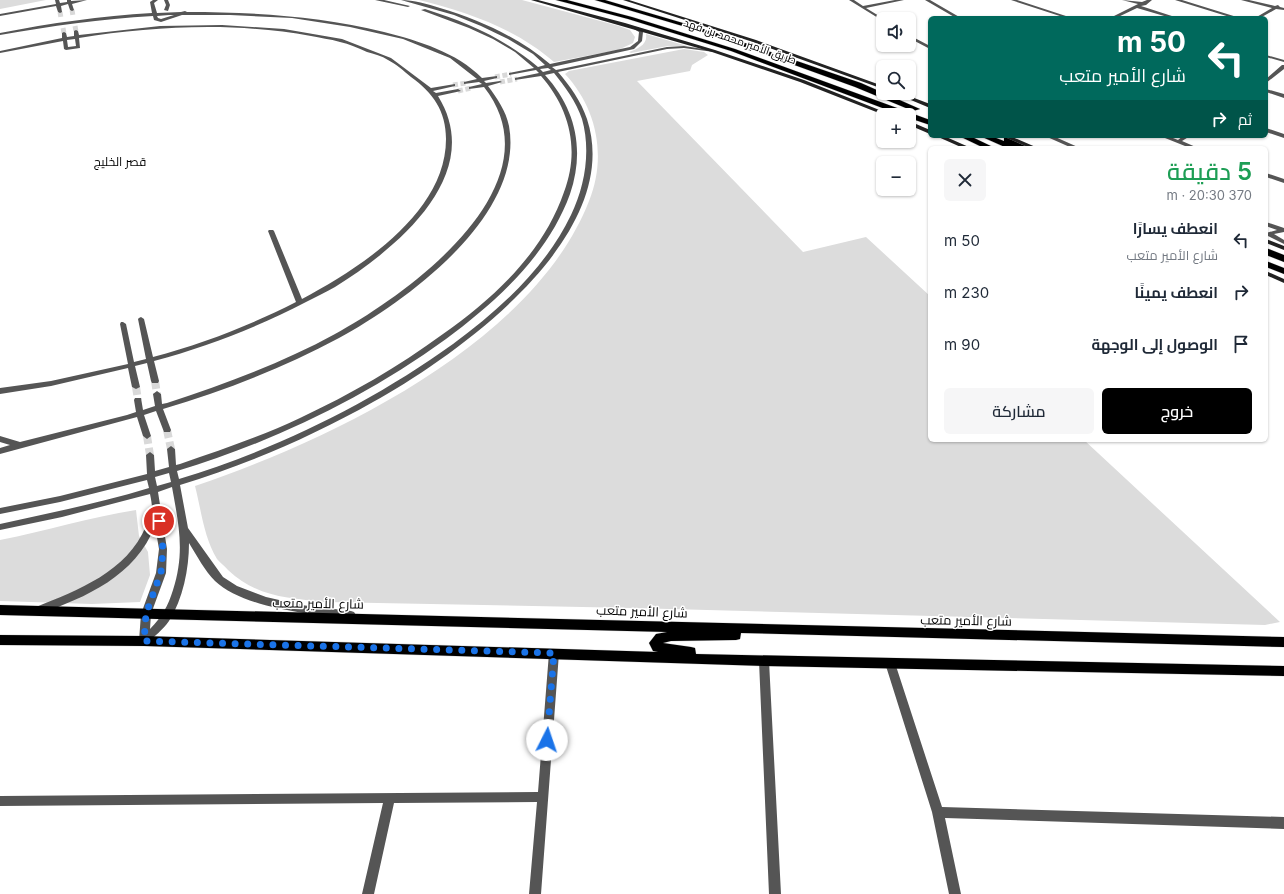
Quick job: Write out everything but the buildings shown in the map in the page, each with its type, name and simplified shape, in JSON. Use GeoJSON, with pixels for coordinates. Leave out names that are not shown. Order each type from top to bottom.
{"type":"FeatureCollection","features":[{"type":"Feature","properties":{"kind":"highway","name":"طريق الأمير محمد بن فهد"},"geometry":{"type":"LineString","coordinates":[[559,0],[630,18],[733,50],[928,122]]}},
{"type":"Feature","properties":{"kind":"highway","name":"طريق الأمير محمد بن فهد"},"geometry":{"type":"LineString","coordinates":[[598,0],[716,35],[858,85],[928,113]]}},
{"type":"Feature","properties":{"kind":"highway"},"geometry":{"type":"LineString","coordinates":[[968,138],[986,146]]}},
{"type":"Feature","properties":{"kind":"highway"},"geometry":{"type":"LineString","coordinates":[[989,138],[1009,146]]}},
{"type":"Feature","properties":{"kind":"highway"},"geometry":{"type":"LineString","coordinates":[[1004,138],[1022,146]]}},
{"type":"Feature","properties":{"kind":"highway"},"geometry":{"type":"LineString","coordinates":[[1268,252],[1284,259]]}},
{"type":"Feature","properties":{"kind":"highway"},"geometry":{"type":"LineString","coordinates":[[1268,265],[1284,271]]}},
{"type":"Feature","properties":{"kind":"main road"},"geometry":{"type":"LineString","coordinates":[[533,0],[715,51],[796,79],[876,110]]}},
{"type":"Feature","properties":{"kind":"main road"},"geometry":{"type":"LineString","coordinates":[[625,0],[683,17],[799,56],[876,85]]}},
{"type":"Feature","properties":{"kind":"main road"},"geometry":{"type":"LineString","coordinates":[[915,100],[928,105]]}},
{"type":"Feature","properties":{"kind":"main road"},"geometry":{"type":"LineString","coordinates":[[916,126],[928,131]]}},
{"type":"Feature","properties":{"kind":"main road"},"geometry":{"type":"LineString","coordinates":[[944,138],[963,146]]}},
{"type":"Feature","properties":{"kind":"main road"},"geometry":{"type":"LineString","coordinates":[[1010,138],[1030,146]]}},
{"type":"Feature","properties":{"kind":"main road"},"geometry":{"type":"LineString","coordinates":[[1268,241],[1284,248]]}},
{"type":"Feature","properties":{"kind":"main road"},"geometry":{"type":"LineString","coordinates":[[1268,274],[1284,281]]}},
{"type":"Feature","properties":{"kind":"main road","name":"شارع الأمير متعب"},"geometry":{"type":"LineString","coordinates":[[0,610],[1284,642]]}},
{"type":"Feature","properties":{"kind":"main road"},"geometry":{"type":"LineString","coordinates":[[764,661],[666,649],[657,647],[655,643],[660,638],[671,636],[868,632]]}},
{"type":"Feature","properties":{"kind":"main road"},"geometry":{"type":"LineString","coordinates":[[0,640],[144,641],[554,653],[764,661],[1284,671]]}},
{"type":"Feature","properties":{"kind":"street"},"geometry":{"type":"LineString","coordinates":[[0,11],[58,1],[85,0]]}},
{"type":"Feature","properties":{"kind":"street"},"geometry":{"type":"LineString","coordinates":[[156,0],[152,2],[153,11],[156,19],[161,21],[195,9]]}},
{"type":"Feature","properties":{"kind":"street"},"geometry":{"type":"LineString","coordinates":[[166,0],[168,5],[166,10]]}},
{"type":"Feature","properties":{"kind":"street"},"geometry":{"type":"LineString","coordinates":[[0,511],[94,492],[151,476],[238,446],[303,419],[398,368],[454,330],[481,308],[516,275],[540,245],[557,219],[568,192],[574,165],[575,140],[568,113],[558,93],[539,71],[508,46],[460,23],[416,9],[377,0]]}},
{"type":"Feature","properties":{"kind":"street"},"geometry":{"type":"LineString","coordinates":[[0,527],[79,511],[154,490],[244,459],[312,430],[371,400],[417,372],[468,336],[495,314],[531,279],[556,247],[572,221],[583,193],[589,165],[589,140],[582,112],[570,91],[551,69],[518,43],[493,29],[454,14],[403,0]]}},
{"type":"Feature","properties":{"kind":"street"},"geometry":{"type":"LineString","coordinates":[[851,0],[876,16]]}},
{"type":"Feature","properties":{"kind":"street"},"geometry":{"type":"LineString","coordinates":[[862,7],[902,0]]}},
{"type":"Feature","properties":{"kind":"street"},"geometry":{"type":"LineString","coordinates":[[926,0],[955,16]]}},
{"type":"Feature","properties":{"kind":"street"},"geometry":{"type":"LineString","coordinates":[[1013,0],[1064,16]]}},
{"type":"Feature","properties":{"kind":"street"},"geometry":{"type":"LineString","coordinates":[[1124,0],[1144,4]]}},
{"type":"Feature","properties":{"kind":"street"},"geometry":{"type":"LineString","coordinates":[[1116,16],[1150,0]]}},
{"type":"Feature","properties":{"kind":"street"},"geometry":{"type":"LineString","coordinates":[[1177,0],[1231,16]]}},
{"type":"Feature","properties":{"kind":"street"},"geometry":{"type":"LineString","coordinates":[[1243,0],[1280,6]]}},
{"type":"Feature","properties":{"kind":"street"},"geometry":{"type":"LineString","coordinates":[[1259,0],[1280,6],[1284,9]]}},
{"type":"Feature","properties":{"kind":"street"},"geometry":{"type":"LineString","coordinates":[[58,1],[60,12]]}},
{"type":"Feature","properties":{"kind":"street"},"geometry":{"type":"LineString","coordinates":[[0,15],[58,1]]}},
{"type":"Feature","properties":{"kind":"street"},"geometry":{"type":"LineString","coordinates":[[69,1],[72,10]]}},
{"type":"Feature","properties":{"kind":"street"},"geometry":{"type":"LineString","coordinates":[[1260,16],[1280,6]]}},
{"type":"Feature","properties":{"kind":"street"},"geometry":{"type":"LineString","coordinates":[[1138,7],[1169,16]]}},
{"type":"Feature","properties":{"kind":"street"},"geometry":{"type":"LineString","coordinates":[[0,34],[153,11],[195,9],[291,11],[367,23],[405,35],[437,48],[457,60],[480,80],[495,98],[504,120],[508,143],[505,166],[497,188],[486,211],[469,232],[446,257],[391,302],[344,331],[264,371],[210,392],[140,414],[0,451]]}},
{"type":"Feature","properties":{"kind":"street"},"geometry":{"type":"LineString","coordinates":[[62,25],[66,49],[78,47],[74,23]]}},
{"type":"Feature","properties":{"kind":"street"},"geometry":{"type":"LineString","coordinates":[[0,52],[64,39],[137,29],[200,26],[238,26],[297,32],[336,39],[379,54],[404,68],[430,90],[446,114],[450,146],[444,174],[428,203],[399,236],[379,253],[342,280],[300,303],[190,348],[130,365],[58,382],[0,391]]}},
{"type":"Feature","properties":{"kind":"street"},"geometry":{"type":"LineString","coordinates":[[551,69],[632,48],[640,41],[641,32],[636,28]]}},
{"type":"Feature","properties":{"kind":"street"},"geometry":{"type":"LineString","coordinates":[[916,40],[928,47]]}},
{"type":"Feature","properties":{"kind":"street"},"geometry":{"type":"LineString","coordinates":[[512,74],[551,69],[667,48],[715,51]]}},
{"type":"Feature","properties":{"kind":"street"},"geometry":{"type":"LineString","coordinates":[[1268,57],[1284,61]]}},
{"type":"Feature","properties":{"kind":"street"},"geometry":{"type":"LineString","coordinates":[[1268,80],[1284,66]]}},
{"type":"Feature","properties":{"kind":"street"},"geometry":{"type":"LineString","coordinates":[[517,79],[539,71]]}},
{"type":"Feature","properties":{"kind":"street"},"geometry":{"type":"LineString","coordinates":[[466,83],[495,77]]}},
{"type":"Feature","properties":{"kind":"street"},"geometry":{"type":"LineString","coordinates":[[471,88],[500,82]]}},
{"type":"Feature","properties":{"kind":"street"},"geometry":{"type":"LineString","coordinates":[[430,90],[453,85]]}},
{"type":"Feature","properties":{"kind":"street"},"geometry":{"type":"LineString","coordinates":[[435,96],[458,91]]}},
{"type":"Feature","properties":{"kind":"street"},"geometry":{"type":"LineString","coordinates":[[1268,91],[1284,96]]}},
{"type":"Feature","properties":{"kind":"street"},"geometry":{"type":"LineString","coordinates":[[1268,131],[1284,136]]}},
{"type":"Feature","properties":{"kind":"street"},"geometry":{"type":"LineString","coordinates":[[1053,138],[1072,146]]}},
{"type":"Feature","properties":{"kind":"street"},"geometry":{"type":"LineString","coordinates":[[1168,138],[1189,146]]}},
{"type":"Feature","properties":{"kind":"street"},"geometry":{"type":"LineString","coordinates":[[1178,142],[1184,138]]}},
{"type":"Feature","properties":{"kind":"street"},"geometry":{"type":"LineString","coordinates":[[1268,176],[1284,182]]}},
{"type":"Feature","properties":{"kind":"street"},"geometry":{"type":"LineString","coordinates":[[1268,225],[1283,230]]}},
{"type":"Feature","properties":{"kind":"street"},"geometry":{"type":"LineString","coordinates":[[1283,230],[1268,234],[1284,242]]}},
{"type":"Feature","properties":{"kind":"street"},"geometry":{"type":"LineString","coordinates":[[271,231],[300,303]]}},
{"type":"Feature","properties":{"kind":"street"},"geometry":{"type":"LineString","coordinates":[[141,319],[149,360],[155,381]]}},
{"type":"Feature","properties":{"kind":"street"},"geometry":{"type":"LineString","coordinates":[[123,324],[130,365],[136,387]]}},
{"type":"Feature","properties":{"kind":"street"},"geometry":{"type":"LineString","coordinates":[[157,394],[159,408],[167,430]]}},
{"type":"Feature","properties":{"kind":"street"},"geometry":{"type":"LineString","coordinates":[[138,400],[140,414],[147,436]]}},
{"type":"Feature","properties":{"kind":"street"},"geometry":{"type":"LineString","coordinates":[[0,439],[20,445]]}},
{"type":"Feature","properties":{"kind":"street"},"geometry":{"type":"LineString","coordinates":[[144,641],[168,614],[181,581],[186,551],[185,530],[172,469],[171,449]]}},
{"type":"Feature","properties":{"kind":"street"},"geometry":{"type":"LineString","coordinates":[[144,641],[146,614],[161,572],[163,549],[151,476],[150,455]]}},
{"type":"Feature","properties":{"kind":"street"},"geometry":{"type":"LineString","coordinates":[[38,610],[80,593],[113,574],[132,558],[144,541],[157,508]]}},
{"type":"Feature","properties":{"kind":"street"},"geometry":{"type":"LineString","coordinates":[[185,530],[220,579],[255,598],[293,607],[390,620]]}},
{"type":"Feature","properties":{"kind":"street"},"geometry":{"type":"LineString","coordinates":[[186,551],[197,548]]}},
{"type":"Feature","properties":{"kind":"street"},"geometry":{"type":"LineString","coordinates":[[535,894],[554,653]]}},
{"type":"Feature","properties":{"kind":"street"},"geometry":{"type":"LineString","coordinates":[[764,661],[775,894]]}},
{"type":"Feature","properties":{"kind":"street"},"geometry":{"type":"LineString","coordinates":[[890,663],[938,812],[954,894]]}},
{"type":"Feature","properties":{"kind":"street"},"geometry":{"type":"LineString","coordinates":[[0,801],[543,797]]}},
{"type":"Feature","properties":{"kind":"street"},"geometry":{"type":"LineString","coordinates":[[368,894],[390,798]]}},
{"type":"Feature","properties":{"kind":"street"},"geometry":{"type":"LineString","coordinates":[[938,812],[1284,823]]}},
{"type":"Feature","properties":{"kind":"shaded area"},"geometry":{"type":"Polygon","coordinates":[[[0,0],[46,0],[0,9],[0,0]]]}},
{"type":"Feature","properties":{"kind":"shaded area"},"geometry":{"type":"Polygon","coordinates":[[[419,0],[522,0],[619,26],[630,30],[635,37],[633,43],[618,50],[554,62],[524,40],[491,23],[455,10],[419,0]]]}},
{"type":"Feature","properties":{"kind":"shaded area"},"geometry":{"type":"Polygon","coordinates":[[[646,34],[687,46],[668,46],[631,53],[629,52],[644,44],[646,34]]]}},
{"type":"Feature","properties":{"kind":"shaded area"},"geometry":{"type":"Polygon","coordinates":[[[684,49],[704,52],[708,55],[692,65],[690,71],[637,81],[803,252],[866,237],[928,294],[928,442],[1086,442],[1280,622],[1265,625],[632,608],[325,602],[273,595],[250,586],[239,579],[217,559],[213,551],[203,523],[195,486],[249,466],[306,442],[365,413],[422,380],[476,341],[523,299],[562,252],[589,201],[597,167],[598,150],[596,134],[585,102],[576,87],[565,74],[569,71],[684,49]]]}},
{"type":"Feature","properties":{"kind":"shaded area"},"geometry":{"type":"Polygon","coordinates":[[[136,510],[139,536],[148,552],[150,575],[140,602],[92,604],[0,601],[0,540],[102,516],[136,510]]]}},
{"type":"Feature","properties":{"kind":"tunnel"},"geometry":{"type":"LineString","coordinates":[[72,10],[73,16]]}},
{"type":"Feature","properties":{"kind":"tunnel"},"geometry":{"type":"LineString","coordinates":[[60,12],[61,18]]}},
{"type":"Feature","properties":{"kind":"tunnel"},"geometry":{"type":"LineString","coordinates":[[75,26],[76,31]]}},
{"type":"Feature","properties":{"kind":"tunnel"},"geometry":{"type":"LineString","coordinates":[[63,28],[64,33]]}},
{"type":"Feature","properties":{"kind":"tunnel"},"geometry":{"type":"LineString","coordinates":[[495,77],[511,74]]}},
{"type":"Feature","properties":{"kind":"tunnel"},"geometry":{"type":"LineString","coordinates":[[500,82],[517,79]]}},
{"type":"Feature","properties":{"kind":"tunnel"},"geometry":{"type":"LineString","coordinates":[[453,85],[466,83]]}},
{"type":"Feature","properties":{"kind":"tunnel"},"geometry":{"type":"LineString","coordinates":[[458,91],[471,88]]}},
{"type":"Feature","properties":{"kind":"tunnel"},"geometry":{"type":"LineString","coordinates":[[155,381],[157,394]]}},
{"type":"Feature","properties":{"kind":"tunnel"},"geometry":{"type":"LineString","coordinates":[[136,387],[138,400]]}},
{"type":"Feature","properties":{"kind":"tunnel"},"geometry":{"type":"LineString","coordinates":[[167,430],[171,449]]}},
{"type":"Feature","properties":{"kind":"tunnel"},"geometry":{"type":"LineString","coordinates":[[147,436],[150,455]]}},
{"type":"Feature","properties":{"kind":"district","name":"قصر الخليج"},"geometry":{"type":"Point","coordinates":[120,162]}},
{"type":"Feature","properties":{"kind":"route"},"geometry":{"type":"LineString","coordinates":[[159,521],[163,549],[161,572],[146,614],[144,641],[554,653],[547,740]]}}]}
